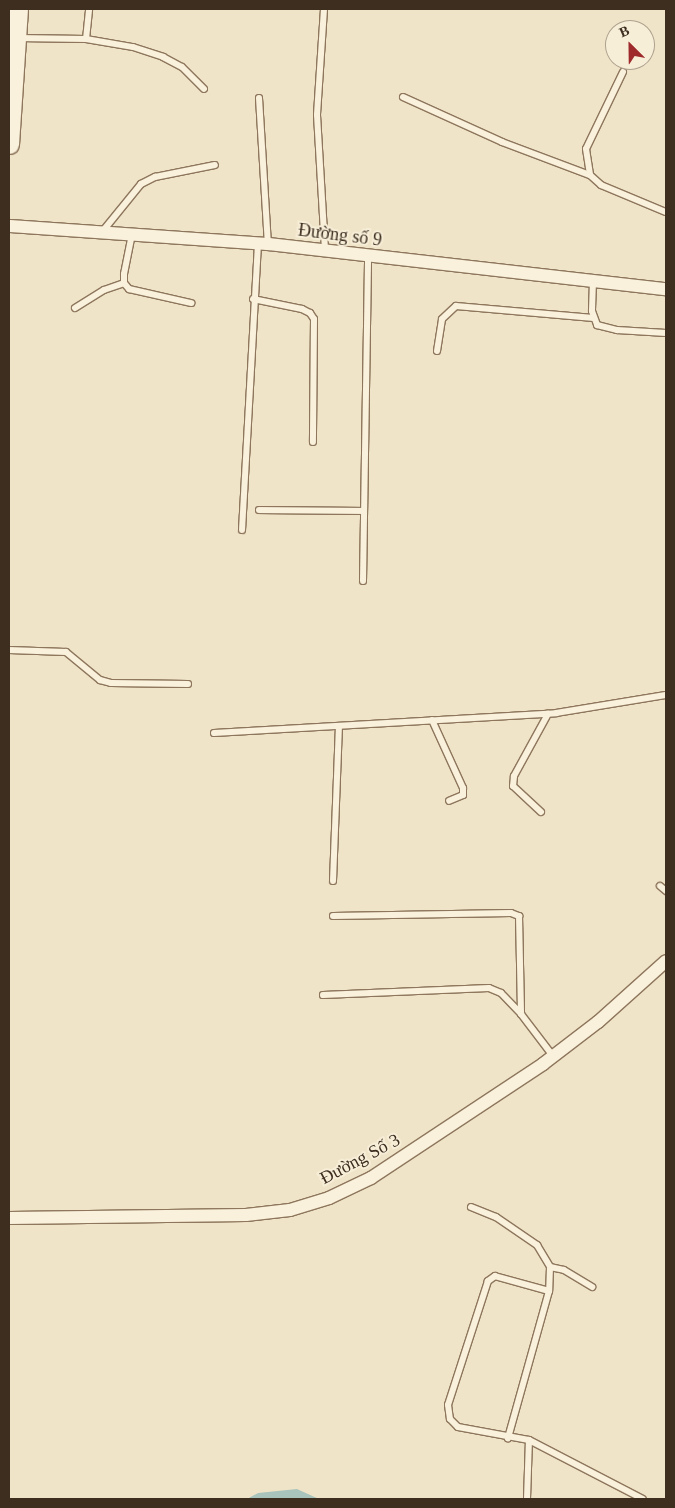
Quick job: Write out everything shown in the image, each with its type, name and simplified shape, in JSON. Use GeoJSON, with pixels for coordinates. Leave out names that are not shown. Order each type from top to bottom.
{"type":"FeatureCollection","features":[{"type":"Feature","properties":{"kind":"main road"},"geometry":{"type":"LineString","coordinates":[[9,144],[10,98],[18,9]]}},
{"type":"Feature","properties":{"kind":"street","name":"Đường số 9"},"geometry":{"type":"LineString","coordinates":[[9,226],[263,243],[666,289]]}},
{"type":"Feature","properties":{"kind":"street","name":"Đường Số 3"},"geometry":{"type":"LineString","coordinates":[[9,1218],[246,1215],[290,1210],[329,1198],[370,1178],[554,1056],[598,1022],[666,961]]}},
{"type":"Feature","properties":{"kind":"lane"},"geometry":{"type":"LineString","coordinates":[[86,39],[89,9]]}},
{"type":"Feature","properties":{"kind":"lane"},"geometry":{"type":"LineString","coordinates":[[324,9],[317,115],[325,250]]}},
{"type":"Feature","properties":{"kind":"lane"},"geometry":{"type":"LineString","coordinates":[[16,38],[86,39],[133,47],[163,57],[182,67],[204,89]]}},
{"type":"Feature","properties":{"kind":"lane"},"geometry":{"type":"LineString","coordinates":[[590,175],[586,148],[623,72]]}},
{"type":"Feature","properties":{"kind":"lane"},"geometry":{"type":"LineString","coordinates":[[403,97],[502,142],[590,175],[601,185],[666,212]]}},
{"type":"Feature","properties":{"kind":"lane"},"geometry":{"type":"LineString","coordinates":[[242,530],[253,299],[263,243],[259,98]]}},
{"type":"Feature","properties":{"kind":"lane"},"geometry":{"type":"LineString","coordinates":[[102,232],[140,184],[156,177],[215,165]]}},
{"type":"Feature","properties":{"kind":"lane"},"geometry":{"type":"LineString","coordinates":[[132,234],[124,283],[129,289],[191,303]]}},
{"type":"Feature","properties":{"kind":"lane"},"geometry":{"type":"LineString","coordinates":[[363,581],[368,256]]}},
{"type":"Feature","properties":{"kind":"lane"},"geometry":{"type":"LineString","coordinates":[[593,281],[593,318],[597,325],[617,330],[666,333]]}},
{"type":"Feature","properties":{"kind":"lane"},"geometry":{"type":"LineString","coordinates":[[75,308],[104,290],[124,283]]}},
{"type":"Feature","properties":{"kind":"lane"},"geometry":{"type":"LineString","coordinates":[[253,299],[302,309],[310,313],[314,319],[313,442]]}},
{"type":"Feature","properties":{"kind":"lane"},"geometry":{"type":"LineString","coordinates":[[437,351],[442,319],[456,306],[593,318]]}},
{"type":"Feature","properties":{"kind":"lane"},"geometry":{"type":"LineString","coordinates":[[259,510],[364,511]]}},
{"type":"Feature","properties":{"kind":"lane"},"geometry":{"type":"LineString","coordinates":[[9,650],[66,652],[100,680],[111,683],[188,684]]}},
{"type":"Feature","properties":{"kind":"lane"},"geometry":{"type":"LineString","coordinates":[[214,733],[548,714],[666,696]]}},
{"type":"Feature","properties":{"kind":"lane"},"geometry":{"type":"LineString","coordinates":[[541,812],[513,786],[514,776],[548,714]]}},
{"type":"Feature","properties":{"kind":"lane"},"geometry":{"type":"LineString","coordinates":[[432,720],[463,788],[463,795],[449,801]]}},
{"type":"Feature","properties":{"kind":"lane"},"geometry":{"type":"LineString","coordinates":[[333,881],[339,726]]}},
{"type":"Feature","properties":{"kind":"lane"},"geometry":{"type":"LineString","coordinates":[[660,886],[666,891]]}},
{"type":"Feature","properties":{"kind":"lane"},"geometry":{"type":"LineString","coordinates":[[333,916],[511,913],[519,916],[521,1014]]}},
{"type":"Feature","properties":{"kind":"lane"},"geometry":{"type":"LineString","coordinates":[[323,995],[489,988],[500,993],[521,1014],[554,1056]]}},
{"type":"Feature","properties":{"kind":"lane"},"geometry":{"type":"LineString","coordinates":[[471,1207],[496,1217],[537,1244],[550,1267],[549,1290],[508,1438]]}},
{"type":"Feature","properties":{"kind":"lane"},"geometry":{"type":"LineString","coordinates":[[550,1267],[564,1270],[592,1287]]}},
{"type":"Feature","properties":{"kind":"lane"},"geometry":{"type":"LineString","coordinates":[[549,1290],[495,1276],[488,1281],[448,1405],[450,1419],[458,1427],[508,1438],[530,1440],[643,1499]]}},
{"type":"Feature","properties":{"kind":"lane"},"geometry":{"type":"LineString","coordinates":[[527,1499],[530,1440]]}},
{"type":"Feature","properties":{"kind":"water"},"geometry":{"type":"Polygon","coordinates":[[[297,1489],[319,1499],[247,1499],[258,1493],[297,1489]]]}}]}
